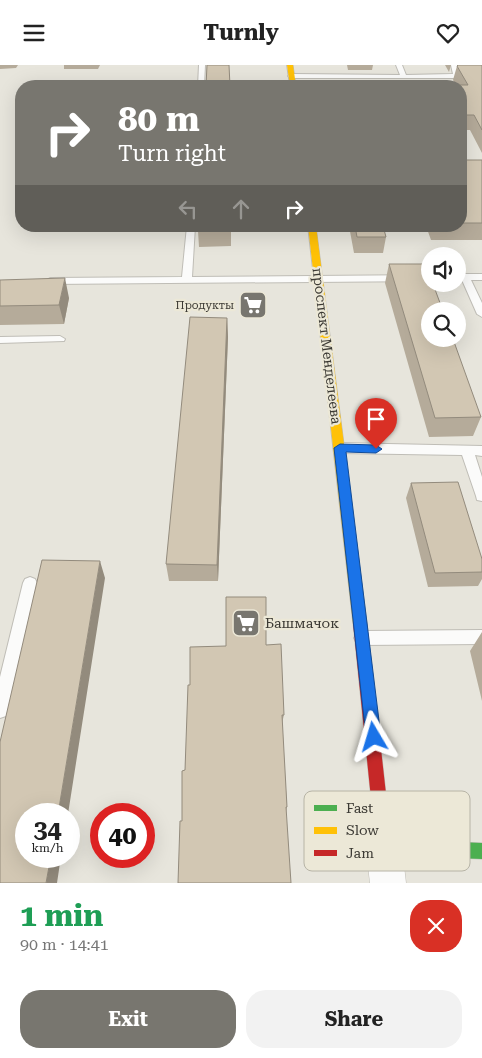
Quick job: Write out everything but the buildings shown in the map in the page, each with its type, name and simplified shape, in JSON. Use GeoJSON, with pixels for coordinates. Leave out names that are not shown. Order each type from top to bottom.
{"type":"FeatureCollection","features":[{"type":"Feature","properties":{"kind":"street","name":"проспект Менделеева"},"geometry":{"type":"LineString","coordinates":[[313,232],[340,448],[379,791]]}},
{"type":"Feature","properties":{"kind":"lane"},"geometry":{"type":"LineString","coordinates":[[201,80],[202,65]]}},
{"type":"Feature","properties":{"kind":"lane"},"geometry":{"type":"LineString","coordinates":[[399,65],[404,77]]}},
{"type":"Feature","properties":{"kind":"lane"},"geometry":{"type":"LineString","coordinates":[[291,76],[457,76],[454,65]]}},
{"type":"Feature","properties":{"kind":"lane"},"geometry":{"type":"LineString","coordinates":[[187,280],[191,232]]}},
{"type":"Feature","properties":{"kind":"lane"},"geometry":{"type":"LineString","coordinates":[[466,277],[482,277]]}},
{"type":"Feature","properties":{"kind":"lane"},"geometry":{"type":"LineString","coordinates":[[39,281],[421,278]]}},
{"type":"Feature","properties":{"kind":"lane"},"geometry":{"type":"LineString","coordinates":[[466,286],[482,314]]}},
{"type":"Feature","properties":{"kind":"lane"},"geometry":{"type":"LineString","coordinates":[[0,340],[60,339]]}},
{"type":"Feature","properties":{"kind":"lane"},"geometry":{"type":"LineString","coordinates":[[340,448],[482,451]]}},
{"type":"Feature","properties":{"kind":"lane"},"geometry":{"type":"LineString","coordinates":[[467,451],[482,496]]}},
{"type":"Feature","properties":{"kind":"lane"},"geometry":{"type":"LineString","coordinates":[[0,710],[30,583]]}},
{"type":"Feature","properties":{"kind":"lane"},"geometry":{"type":"LineString","coordinates":[[362,637],[482,637]]}},
{"type":"Feature","properties":{"kind":"traffic: fast"},"geometry":{"type":"LineString","coordinates":[[470,851],[482,851]]}},
{"type":"Feature","properties":{"kind":"traffic: slow"},"geometry":{"type":"LineString","coordinates":[[290,65],[292,80]]}},
{"type":"Feature","properties":{"kind":"traffic: slow"},"geometry":{"type":"LineString","coordinates":[[313,232],[360,623]]}},
{"type":"Feature","properties":{"kind":"traffic: jam"},"geometry":{"type":"LineString","coordinates":[[360,623],[378,791]]}},
{"type":"Feature","properties":{"kind":"place","name":"Продукты"},"geometry":{"type":"Point","coordinates":[253,305]}},
{"type":"Feature","properties":{"kind":"place","name":"Башмачок"},"geometry":{"type":"Point","coordinates":[246,623]}},
{"type":"Feature","properties":{"kind":"route"},"geometry":{"type":"LineString","coordinates":[[374,737],[340,448],[376,449]]}}]}
